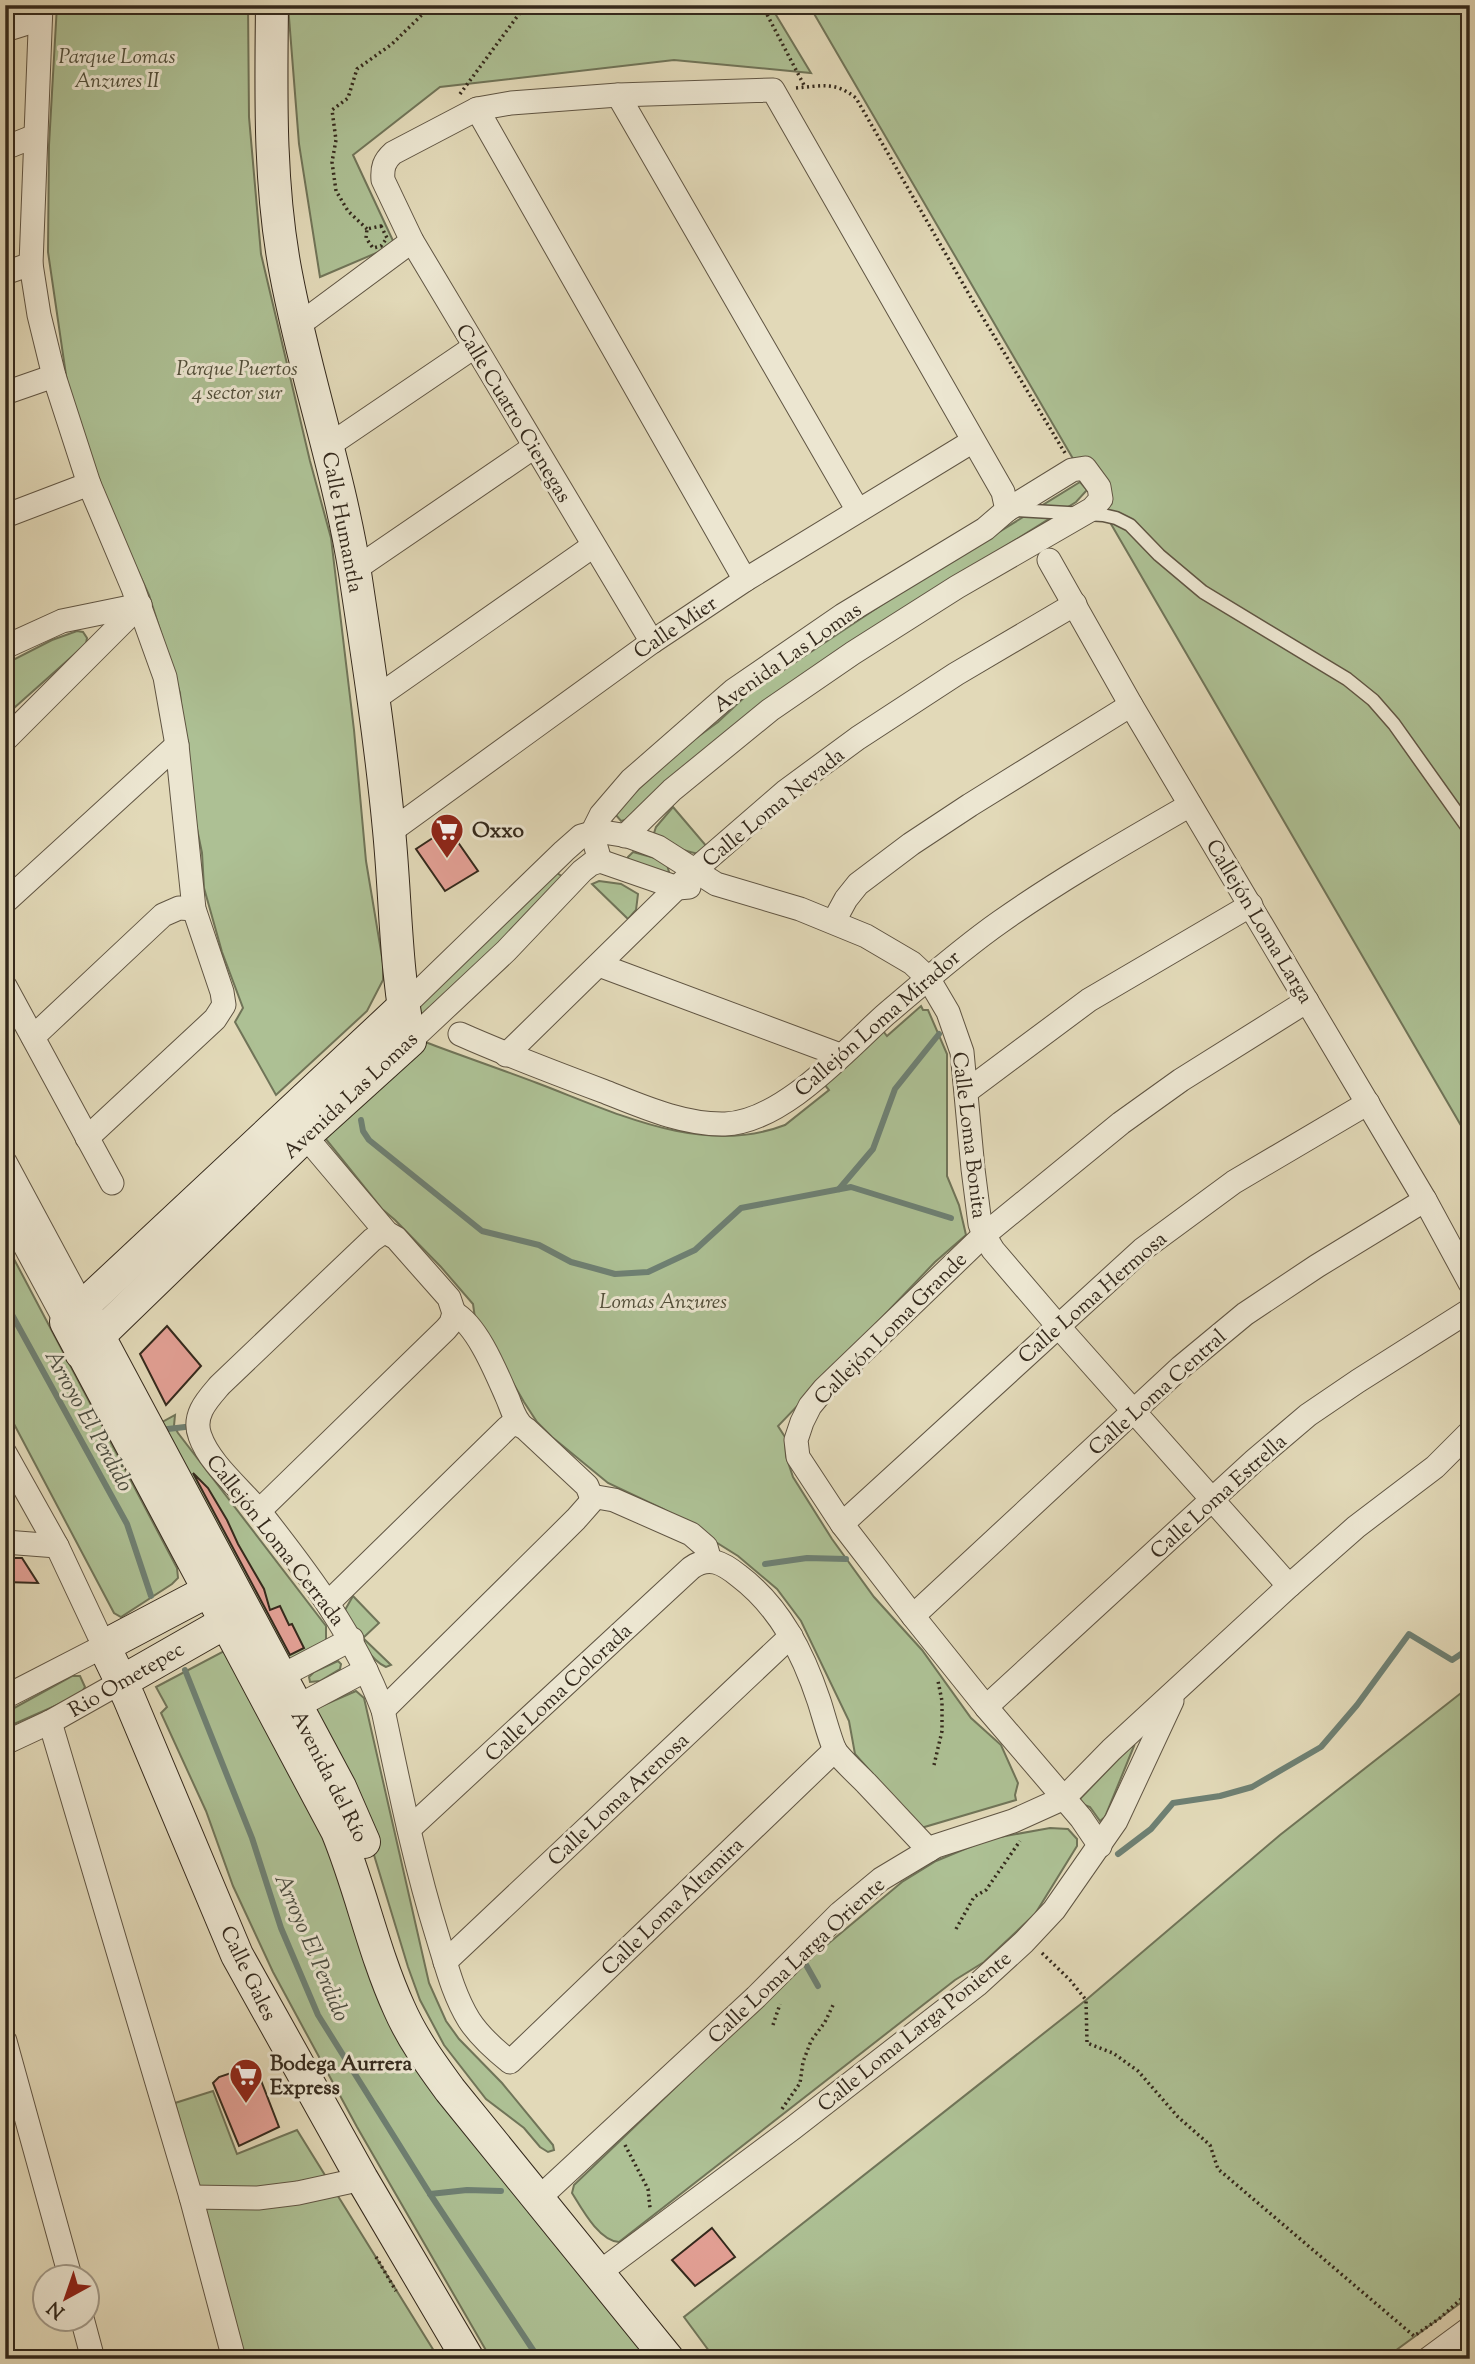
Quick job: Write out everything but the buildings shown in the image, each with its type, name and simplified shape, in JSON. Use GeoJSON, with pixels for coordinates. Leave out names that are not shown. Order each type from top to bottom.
{"type":"FeatureCollection","features":[{"type":"Feature","properties":{"kind":"street","name":"Calle Humantla"},"geometry":{"type":"LineString","coordinates":[[272,5],[271,133],[285,271],[355,570],[390,832],[397,963],[410,1041]]}},
{"type":"Feature","properties":{"kind":"street"},"geometry":{"type":"LineString","coordinates":[[5,30],[40,12],[31,264],[39,315],[54,376],[89,484],[140,606],[165,677],[177,745],[194,909],[222,992],[224,1006],[215,1018],[87,1138]]}},
{"type":"Feature","properties":{"kind":"street"},"geometry":{"type":"LineString","coordinates":[[745,580],[477,109],[511,103],[618,96],[773,90],[1003,492],[1007,510]]}},
{"type":"Feature","properties":{"kind":"street"},"geometry":{"type":"LineString","coordinates":[[618,96],[857,509]]}},
{"type":"Feature","properties":{"kind":"street","name":"Calle Cuatro Cienegas"},"geometry":{"type":"LineString","coordinates":[[477,109],[393,153],[386,159],[382,169],[383,180],[412,241],[652,642]]}},
{"type":"Feature","properties":{"kind":"street"},"geometry":{"type":"LineString","coordinates":[[5,148],[35,136]]}},
{"type":"Feature","properties":{"kind":"street"},"geometry":{"type":"LineString","coordinates":[[296,327],[412,241]]}},
{"type":"Feature","properties":{"kind":"street"},"geometry":{"type":"LineString","coordinates":[[5,273],[31,264]]}},
{"type":"Feature","properties":{"kind":"street"},"geometry":{"type":"LineString","coordinates":[[328,446],[474,347]]}},
{"type":"Feature","properties":{"kind":"street"},"geometry":{"type":"LineString","coordinates":[[5,393],[54,376]]}},
{"type":"Feature","properties":{"kind":"street","name":"Calle Mier"},"geometry":{"type":"LineString","coordinates":[[390,832],[652,642],[857,509],[973,441]]}},
{"type":"Feature","properties":{"kind":"street"},"geometry":{"type":"LineString","coordinates":[[355,570],[534,447]]}},
{"type":"Feature","properties":{"kind":"street","name":"Avenida Las Lomas"},"geometry":{"type":"LineString","coordinates":[[75,1315],[403,1007],[564,851],[581,836],[592,833],[601,815],[631,780],[734,690],[843,615],[985,529],[1007,510],[1072,470],[1085,468],[1099,486],[1101,499],[1085,514]]}},
{"type":"Feature","properties":{"kind":"street"},"geometry":{"type":"LineString","coordinates":[[5,516],[89,484]]}},
{"type":"Feature","properties":{"kind":"street"},"geometry":{"type":"LineString","coordinates":[[625,836],[672,790],[770,710],[957,587],[1085,514]]}},
{"type":"Feature","properties":{"kind":"street"},"geometry":{"type":"LineString","coordinates":[[373,700],[593,546]]}},
{"type":"Feature","properties":{"kind":"street","name":"Callejón Loma Larga"},"geometry":{"type":"LineString","coordinates":[[1049,560],[1131,705],[1425,1200],[1470,1283]]}},
{"type":"Feature","properties":{"kind":"street","name":"Calle Loma Nevada"},"geometry":{"type":"LineString","coordinates":[[506,1055],[696,869],[786,791],[858,738],[956,674],[1075,604]]}},
{"type":"Feature","properties":{"kind":"street"},"geometry":{"type":"LineString","coordinates":[[5,647],[62,621],[140,606]]}},
{"type":"Feature","properties":{"kind":"street"},"geometry":{"type":"LineString","coordinates":[[5,740],[140,606]]}},
{"type":"Feature","properties":{"kind":"street"},"geometry":{"type":"LineString","coordinates":[[834,921],[858,884],[911,844],[981,797],[1131,705]]}},
{"type":"Feature","properties":{"kind":"street"},"geometry":{"type":"LineString","coordinates":[[5,902],[177,745]]}},
{"type":"Feature","properties":{"kind":"street","name":"Callejón Loma Mirador"},"geometry":{"type":"LineString","coordinates":[[460,1034],[506,1055],[658,1112],[694,1121],[726,1124],[744,1121],[781,1105],[799,1092],[960,951],[1047,890],[1190,805]]}},
{"type":"Feature","properties":{"kind":"street"},"geometry":{"type":"LineString","coordinates":[[592,833],[600,861]]}},
{"type":"Feature","properties":{"kind":"street","name":"Calle Loma Bonita"},"geometry":{"type":"LineString","coordinates":[[592,833],[625,836],[658,847],[716,884],[834,921],[892,950],[928,978],[940,996],[962,1052],[973,1169],[980,1224],[984,1235],[993,1250],[1058,1326],[1289,1586]]}},
{"type":"Feature","properties":{"kind":"street","name":"Avenida Las Lomas"},"geometry":{"type":"LineString","coordinates":[[90,1344],[305,1136],[506,951],[582,871],[600,861]]}},
{"type":"Feature","properties":{"kind":"street","name":"Calle Loma Bonita"},"geometry":{"type":"LineString","coordinates":[[600,861],[677,888],[716,884]]}},
{"type":"Feature","properties":{"kind":"street"},"geometry":{"type":"LineString","coordinates":[[967,1091],[1089,1000],[1251,905]]}},
{"type":"Feature","properties":{"kind":"street"},"geometry":{"type":"LineString","coordinates":[[33,1037],[163,915],[179,908],[194,909]]}},
{"type":"Feature","properties":{"kind":"street"},"geometry":{"type":"LineString","coordinates":[[599,965],[840,1055]]}},
{"type":"Feature","properties":{"kind":"street"},"geometry":{"type":"LineString","coordinates":[[5,986],[112,1183]]}},
{"type":"Feature","properties":{"kind":"street","name":"Callejón Loma Grande"},"geometry":{"type":"LineString","coordinates":[[1100,1846],[1094,1834],[986,1707],[842,1524],[798,1457],[796,1440],[810,1406],[824,1389],[984,1235],[1121,1123],[1181,1080],[1307,1001]]}},
{"type":"Feature","properties":{"kind":"street","name":"Calle Loma Hermosa"},"geometry":{"type":"LineString","coordinates":[[842,1524],[1143,1249],[1234,1182],[1368,1103]]}},
{"type":"Feature","properties":{"kind":"street"},"geometry":{"type":"LineString","coordinates":[[259,1511],[452,1323],[454,1313],[449,1298],[396,1238],[387,1233],[305,1136]]}},
{"type":"Feature","properties":{"kind":"street","name":"Avenida del Río"},"geometry":{"type":"LineString","coordinates":[[5,1162],[90,1344],[177,1479],[211,1590],[286,1712],[340,1787],[369,1853],[403,1967],[426,2023],[447,2058],[546,2192],[607,2266],[693,2359]]}},
{"type":"Feature","properties":{"kind":"street","name":"Calle Loma Central"},"geometry":{"type":"LineString","coordinates":[[913,1616],[1134,1410],[1245,1314],[1425,1200]]}},
{"type":"Feature","properties":{"kind":"street","name":"Avenida del Río"},"geometry":{"type":"LineString","coordinates":[[5,1209],[75,1315]]}},
{"type":"Feature","properties":{"kind":"street","name":"Callejón Loma Cerrada"},"geometry":{"type":"LineString","coordinates":[[387,1233],[382,1233],[372,1240],[220,1385],[205,1402],[197,1418],[199,1434],[208,1451],[259,1511],[352,1639],[383,1710],[427,1903],[457,1998],[471,2023],[489,2045],[510,2062]]}},
{"type":"Feature","properties":{"kind":"street","name":"Calle Loma Estrella"},"geometry":{"type":"LineString","coordinates":[[986,1707],[1308,1415],[1378,1367],[1470,1310]]}},
{"type":"Feature","properties":{"kind":"street"},"geometry":{"type":"LineString","coordinates":[[454,1313],[471,1327],[501,1383],[519,1425]]}},
{"type":"Feature","properties":{"kind":"street"},"geometry":{"type":"LineString","coordinates":[[328,1603],[512,1424],[519,1425],[532,1434],[587,1486],[591,1502],[576,1519],[383,1710]]}},
{"type":"Feature","properties":{"kind":"street"},"geometry":{"type":"LineString","coordinates":[[1178,1690],[1289,1586],[1356,1527],[1435,1467],[1470,1432]]}},
{"type":"Feature","properties":{"kind":"street"},"geometry":{"type":"LineString","coordinates":[[5,1453],[57,1546],[118,1639]]}},
{"type":"Feature","properties":{"kind":"street"},"geometry":{"type":"LineString","coordinates":[[591,1496],[614,1500],[691,1534],[706,1547],[710,1561],[727,1566],[752,1586],[791,1636],[805,1663],[835,1750],[929,1850]]}},
{"type":"Feature","properties":{"kind":"street"},"geometry":{"type":"LineString","coordinates":[[5,1542],[57,1546]]}},
{"type":"Feature","properties":{"kind":"street","name":"Calle Loma Colorada"},"geometry":{"type":"LineString","coordinates":[[409,1829],[691,1568],[700,1562],[710,1561]]}},
{"type":"Feature","properties":{"kind":"street","name":"Rio Ometepec"},"geometry":{"type":"LineString","coordinates":[[5,1697],[211,1590]]}},
{"type":"Feature","properties":{"kind":"street","name":"Rio Ometepec"},"geometry":{"type":"LineString","coordinates":[[5,1743],[50,1722],[228,1620]]}},
{"type":"Feature","properties":{"kind":"street","name":"Calle Loma Arenosa"},"geometry":{"type":"LineString","coordinates":[[445,1962],[791,1636]]}},
{"type":"Feature","properties":{"kind":"street","name":"Calle Gales"},"geometry":{"type":"LineString","coordinates":[[118,1639],[121,1682],[237,1955],[362,2179],[468,2359]]}},
{"type":"Feature","properties":{"kind":"street"},"geometry":{"type":"LineString","coordinates":[[270,1682],[352,1639]]}},
{"type":"Feature","properties":{"kind":"street"},"geometry":{"type":"LineString","coordinates":[[286,1712],[366,1670]]}},
{"type":"Feature","properties":{"kind":"street","name":"Calle Loma Larga Oriente"},"geometry":{"type":"LineString","coordinates":[[546,2192],[756,1997],[840,1913],[881,1879],[929,1850],[1013,1821],[1064,1797],[1111,1750],[1178,1690]]}},
{"type":"Feature","properties":{"kind":"street","name":"Calle Loma Larga Poniente"},"geometry":{"type":"LineString","coordinates":[[607,2266],[793,2128],[977,1986],[1034,1931],[1054,1910],[1116,1821],[1178,1690]]}},
{"type":"Feature","properties":{"kind":"street"},"geometry":{"type":"LineString","coordinates":[[50,1722],[191,2197],[234,2359]]}},
{"type":"Feature","properties":{"kind":"street","name":"Calle Loma Altamira"},"geometry":{"type":"LineString","coordinates":[[510,2062],[835,1750]]}},
{"type":"Feature","properties":{"kind":"street"},"geometry":{"type":"LineString","coordinates":[[5,2041],[67,2262]]}},
{"type":"Feature","properties":{"kind":"street"},"geometry":{"type":"LineString","coordinates":[[191,2197],[258,2198],[298,2193],[362,2179]]}},
{"type":"Feature","properties":{"kind":"street","name":"Avenida del Río"},"geometry":{"type":"LineString","coordinates":[[607,2266],[668,2359]]}},
{"type":"Feature","properties":{"kind":"street"},"geometry":{"type":"LineString","coordinates":[[1428,2359],[1470,2328]]}},
{"type":"Feature","properties":{"kind":"street"},"geometry":{"type":"LineString","coordinates":[[86,2332],[93,2359]]}},
{"type":"Feature","properties":{"kind":"lane"},"geometry":{"type":"LineString","coordinates":[[1007,510],[1085,514],[1116,518],[1129,525],[1159,555],[1203,592],[1347,679],[1373,700],[1394,724],[1470,831]]}},
{"type":"Feature","properties":{"kind":"path"},"geometry":{"type":"LineString","coordinates":[[367,229],[348,211],[335,191],[332,162],[336,139],[332,110],[348,98],[357,69],[393,44],[432,5]]}},
{"type":"Feature","properties":{"kind":"path"},"geometry":{"type":"LineString","coordinates":[[464,5],[484,13],[522,10]]}},
{"type":"Feature","properties":{"kind":"path"},"geometry":{"type":"LineString","coordinates":[[454,101],[527,5]]}},
{"type":"Feature","properties":{"kind":"path"},"geometry":{"type":"LineString","coordinates":[[762,5],[805,87]]}},
{"type":"Feature","properties":{"kind":"path"},"geometry":{"type":"LineString","coordinates":[[773,90],[834,86],[844,88],[856,98],[974,303],[1066,455],[1066,464],[1051,484]]}},
{"type":"Feature","properties":{"kind":"path"},"geometry":{"type":"LineString","coordinates":[[381,226],[387,238],[381,246],[373,248],[366,238],[367,229],[381,226]]}},
{"type":"Feature","properties":{"kind":"path"},"geometry":{"type":"LineString","coordinates":[[934,1765],[943,1731],[942,1701],[936,1674]]}},
{"type":"Feature","properties":{"kind":"path"},"geometry":{"type":"LineString","coordinates":[[956,1929],[974,1897],[986,1890],[1024,1831]]}},
{"type":"Feature","properties":{"kind":"path"},"geometry":{"type":"LineString","coordinates":[[1034,1931],[1040,1951],[1086,2000],[1087,2043],[1113,2053],[1138,2071],[1178,2117],[1210,2145],[1218,2169],[1414,2336],[1440,2318],[1470,2291]]}},
{"type":"Feature","properties":{"kind":"path"},"geometry":{"type":"LineString","coordinates":[[773,2025],[781,2002]]}},
{"type":"Feature","properties":{"kind":"path"},"geometry":{"type":"LineString","coordinates":[[776,2120],[789,2096],[800,2083],[803,2062],[811,2041],[825,2022],[834,2003]]}},
{"type":"Feature","properties":{"kind":"path"},"geometry":{"type":"LineString","coordinates":[[623,2140],[648,2189],[648,2217]]}},
{"type":"Feature","properties":{"kind":"green space"},"geometry":{"type":"Polygon","coordinates":[[[57,5],[248,5],[249,117],[261,254],[331,538],[354,730],[366,861],[383,963],[383,980],[367,1011],[276,1095],[235,1022],[243,1008],[222,952],[204,888],[202,853],[189,790],[180,693],[149,595],[98,484],[67,382],[48,252],[49,145],[57,5]]]}},
{"type":"Feature","properties":{"kind":"green space"},"geometry":{"type":"Polygon","coordinates":[[[288,5],[770,5],[811,73],[674,60],[440,87],[353,155],[395,245],[320,277],[299,144],[288,5]]]}},
{"type":"Feature","properties":{"kind":"green space"},"geometry":{"type":"Polygon","coordinates":[[[809,5],[1470,5],[1470,1141],[809,5]]]}},
{"type":"Feature","properties":{"kind":"green space"},"geometry":{"type":"Polygon","coordinates":[[[1080,482],[1087,490],[1076,502],[915,603],[625,820],[621,821],[615,814],[622,804],[688,744],[718,722],[749,693],[895,596],[1080,482]]]}},
{"type":"Feature","properties":{"kind":"green space"},"geometry":{"type":"Polygon","coordinates":[[[77,631],[83,632],[87,638],[86,644],[5,716],[5,664],[52,640],[77,631]]]}},
{"type":"Feature","properties":{"kind":"green space"},"geometry":{"type":"Polygon","coordinates":[[[673,807],[708,848],[699,854],[687,851],[669,844],[654,833],[673,807]]]}},
{"type":"Feature","properties":{"kind":"green space"},"geometry":{"type":"Polygon","coordinates":[[[633,852],[666,861],[669,872],[661,876],[628,862],[628,857],[633,852]]]}},
{"type":"Feature","properties":{"kind":"green space"},"geometry":{"type":"Polygon","coordinates":[[[557,873],[563,877],[561,883],[427,1012],[420,1015],[414,1009],[557,873]]]}},
{"type":"Feature","properties":{"kind":"green space"},"geometry":{"type":"Polygon","coordinates":[[[599,881],[621,884],[638,894],[636,910],[628,919],[592,884],[599,881]]]}},
{"type":"Feature","properties":{"kind":"green space","name":"Lomas Anzures"},"geometry":{"type":"Polygon","coordinates":[[[921,1006],[923,1010],[928,1010],[947,1054],[947,1176],[959,1205],[966,1235],[935,1262],[778,1426],[785,1437],[786,1456],[793,1477],[832,1539],[874,1597],[922,1650],[971,1718],[1001,1745],[1018,1783],[1016,1800],[921,1828],[855,1754],[849,1721],[801,1621],[777,1589],[738,1556],[663,1509],[608,1483],[552,1437],[537,1422],[524,1402],[475,1318],[473,1304],[441,1267],[382,1209],[325,1138],[425,1042],[659,1127],[722,1136],[754,1134],[785,1125],[829,1090],[824,1084],[883,1031],[887,1036],[921,1006]]]}},
{"type":"Feature","properties":{"kind":"green space"},"geometry":{"type":"Polygon","coordinates":[[[5,1242],[177,1568],[178,1578],[172,1584],[121,1617],[114,1613],[5,1407],[5,1242]]]}},
{"type":"Feature","properties":{"kind":"green space"},"geometry":{"type":"Polygon","coordinates":[[[175,1415],[174,1426],[178,1433],[326,1626],[326,1640],[289,1662],[157,1425],[175,1415]]]}},
{"type":"Feature","properties":{"kind":"green space"},"geometry":{"type":"Polygon","coordinates":[[[353,1596],[379,1623],[363,1638],[391,1665],[386,1667],[379,1663],[357,1634],[345,1610],[353,1596]]]}},
{"type":"Feature","properties":{"kind":"green space"},"geometry":{"type":"Polygon","coordinates":[[[226,1650],[251,1687],[356,1902],[371,1966],[650,2359],[491,2359],[357,2127],[273,1972],[233,1886],[206,1811],[161,1713],[167,1707],[156,1687],[226,1650]]]}},
{"type":"Feature","properties":{"kind":"green space"},"geometry":{"type":"Polygon","coordinates":[[[338,1661],[341,1664],[340,1669],[320,1681],[310,1682],[309,1677],[314,1672],[338,1661]]]}},
{"type":"Feature","properties":{"kind":"green space"},"geometry":{"type":"Polygon","coordinates":[[[72,1676],[80,1676],[85,1687],[80,1695],[5,1728],[5,1713],[72,1676]]]}},
{"type":"Feature","properties":{"kind":"green space"},"geometry":{"type":"Polygon","coordinates":[[[1470,1686],[1470,2296],[1384,2359],[715,2359],[684,2317],[1086,2000],[1280,1835],[1470,1686]]]}},
{"type":"Feature","properties":{"kind":"green space"},"geometry":{"type":"Polygon","coordinates":[[[356,1691],[364,1698],[429,1983],[446,2021],[459,2039],[502,2083],[553,2145],[554,2150],[548,2152],[540,2147],[524,2128],[486,2099],[444,2045],[420,2000],[357,1799],[314,1717],[317,1708],[356,1691]]]}},
{"type":"Feature","properties":{"kind":"green space"},"geometry":{"type":"Polygon","coordinates":[[[1134,1746],[1105,1817],[1100,1821],[1090,1807],[1077,1802],[1134,1746]]]}},
{"type":"Feature","properties":{"kind":"green space"},"geometry":{"type":"Polygon","coordinates":[[[1050,1828],[1068,1829],[1077,1839],[1077,1846],[1035,1914],[984,1962],[955,1980],[619,2242],[598,2230],[572,2193],[574,2185],[805,1963],[902,1882],[936,1861],[989,1839],[1050,1828]]]}},
{"type":"Feature","properties":{"kind":"green space"},"geometry":{"type":"Polygon","coordinates":[[[213,2091],[237,2154],[297,2130],[439,2359],[245,2359],[175,2103],[213,2091]]]}},
{"type":"Feature","properties":{"kind":"waterway"},"geometry":{"type":"LineString","coordinates":[[839,1189],[873,1149],[895,1089],[939,1034]]}},
{"type":"Feature","properties":{"kind":"waterway"},"geometry":{"type":"LineString","coordinates":[[361,1120],[363,1131],[369,1140],[482,1231],[539,1245],[571,1262],[615,1274],[648,1272],[695,1250],[741,1208],[851,1187],[951,1218]]}},
{"type":"Feature","properties":{"kind":"waterway","name":"Arroyo El Perdido"},"geometry":{"type":"LineString","coordinates":[[5,1302],[127,1524],[151,1596]]}},
{"type":"Feature","properties":{"kind":"waterway"},"geometry":{"type":"LineString","coordinates":[[159,1430],[185,1427]]}},
{"type":"Feature","properties":{"kind":"waterway"},"geometry":{"type":"LineString","coordinates":[[765,1564],[807,1558],[846,1559]]}},
{"type":"Feature","properties":{"kind":"waterway"},"geometry":{"type":"LineString","coordinates":[[1118,1854],[1151,1829],[1173,1803],[1220,1796],[1252,1787],[1321,1747],[1357,1705],[1409,1634],[1452,1660],[1470,1648]]}},
{"type":"Feature","properties":{"kind":"waterway","name":"Arroyo El Perdido"},"geometry":{"type":"LineString","coordinates":[[185,1670],[252,1838],[281,1928],[318,2015],[430,2194],[539,2359]]}},
{"type":"Feature","properties":{"kind":"waterway"},"geometry":{"type":"LineString","coordinates":[[805,1963],[818,1986]]}},
{"type":"Feature","properties":{"kind":"waterway"},"geometry":{"type":"LineString","coordinates":[[430,2194],[467,2190],[501,2191]]}},
{"type":"Feature","properties":{"kind":"place","name":"Oxxo"},"geometry":{"type":"Point","coordinates":[447,860]}},
{"type":"Feature","properties":{"kind":"place","name":"Bodega Aurrera Express"},"geometry":{"type":"Point","coordinates":[246,2105]}},
{"type":"Feature","properties":{"kind":"park label","name":"Parque Lomas Anzures II"},"geometry":{"type":"Point","coordinates":[117,68]}},
{"type":"Feature","properties":{"kind":"park label","name":"Parque Puertos 4 sector sur"},"geometry":{"type":"Point","coordinates":[237,380]}}]}
